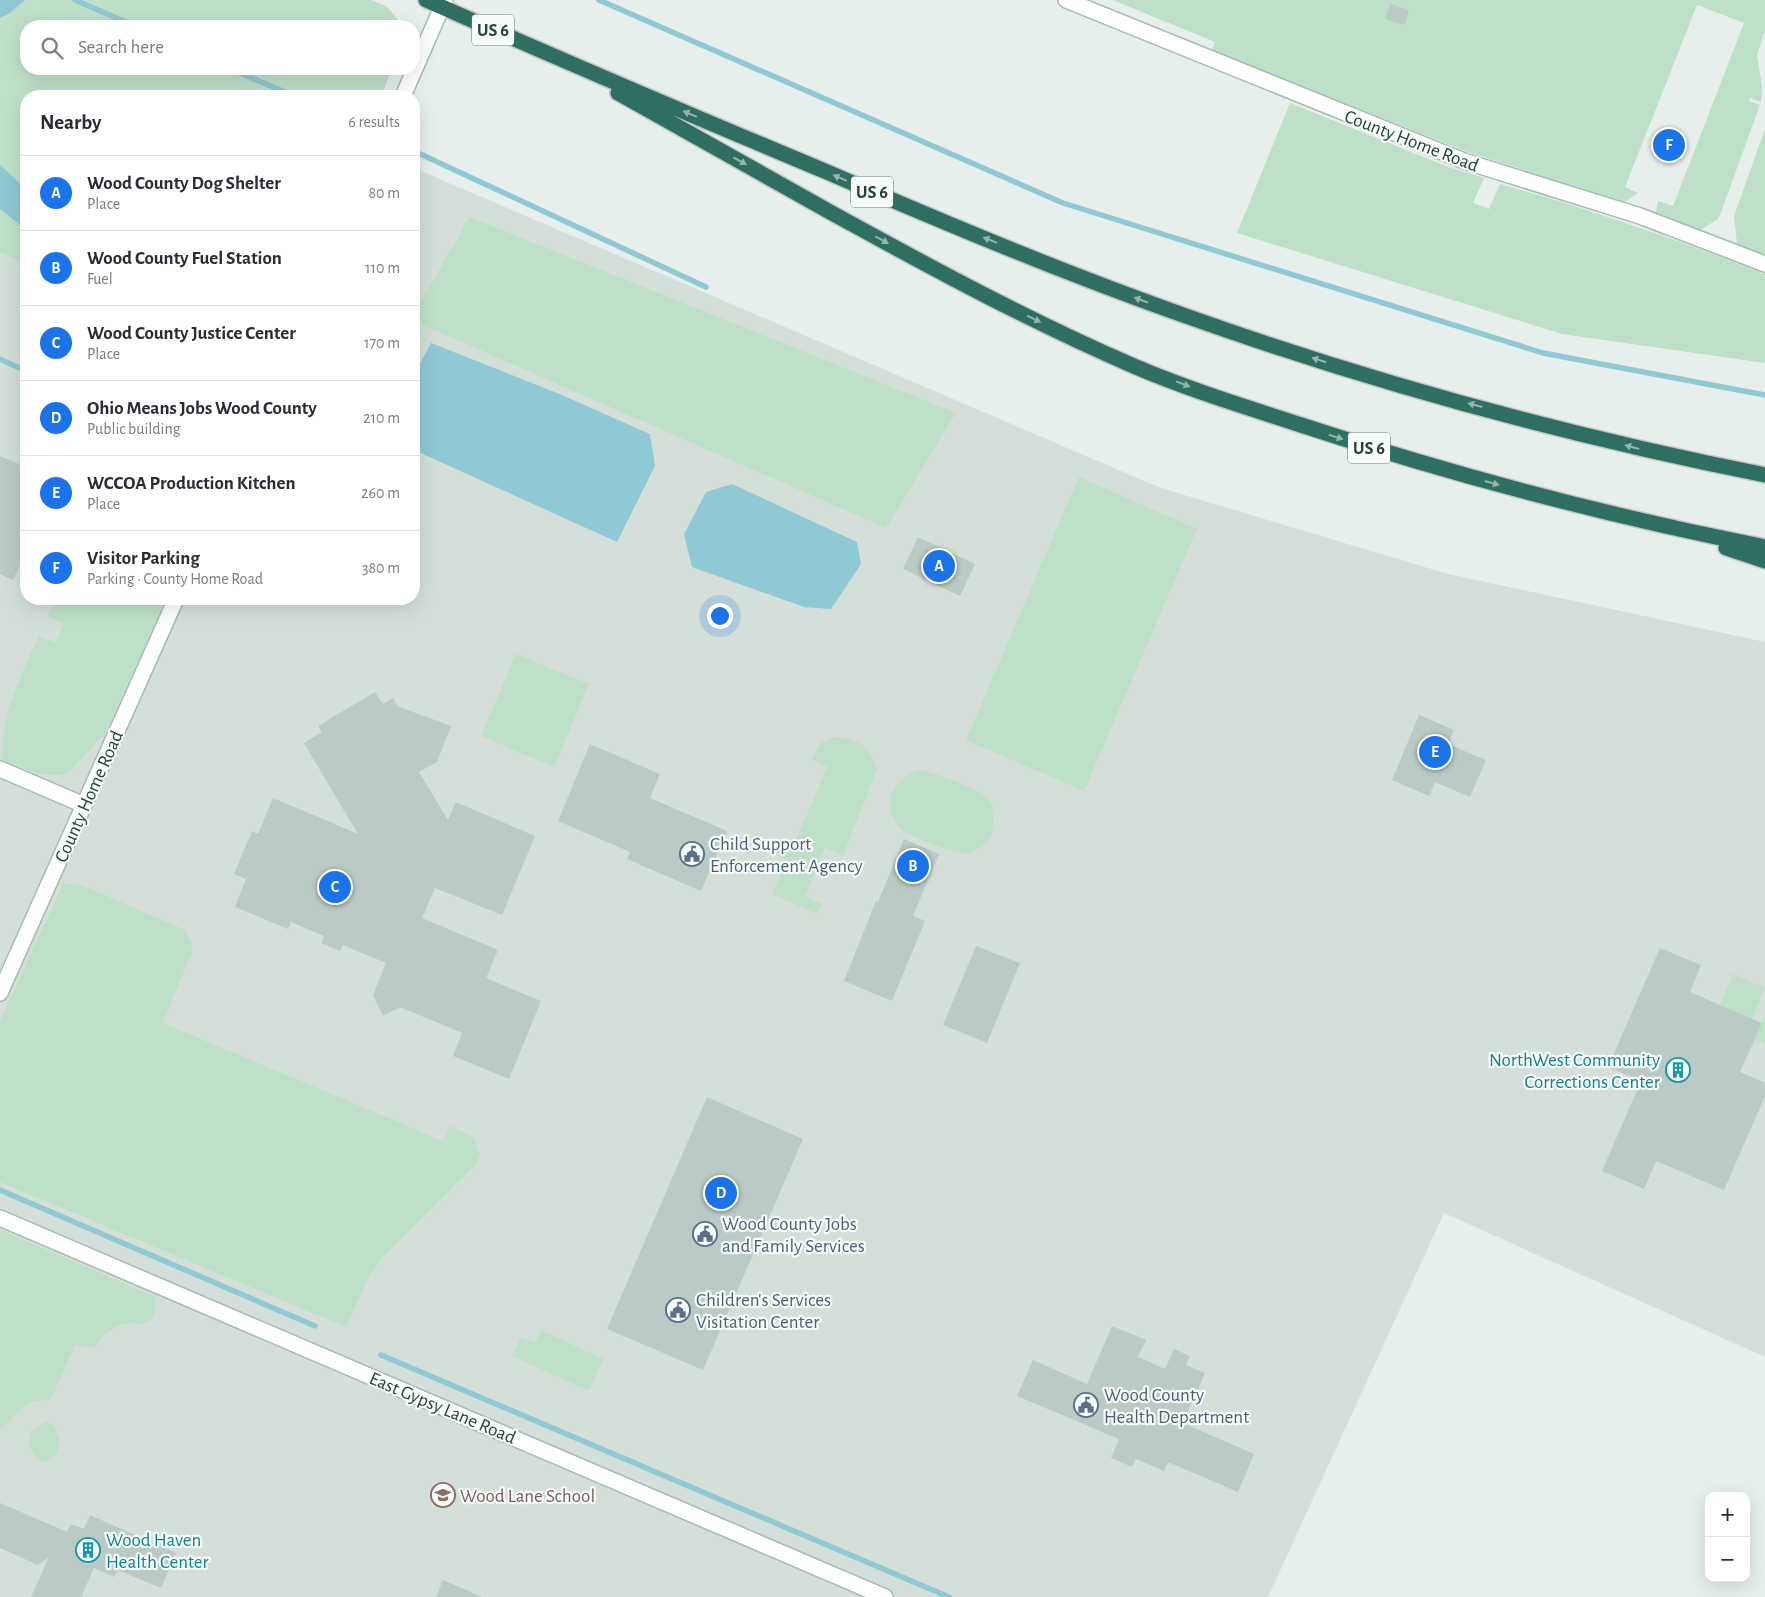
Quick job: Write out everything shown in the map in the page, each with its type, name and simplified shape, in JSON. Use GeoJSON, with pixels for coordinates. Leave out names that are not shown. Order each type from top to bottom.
{"type":"FeatureCollection","features":[{"type":"Feature","properties":{"kind":"highway","name":"US 6"},"geometry":{"type":"LineString","coordinates":[[426,0],[443,4],[560,60],[930,216],[1186,317],[1390,383],[1661,454],[1765,475]]}},
{"type":"Feature","properties":{"kind":"highway","name":"US 6"},"geometry":{"type":"LineString","coordinates":[[560,60],[910,256],[1038,321],[1137,367],[1208,394],[1380,451],[1501,486],[1654,524],[1765,548]]}},
{"type":"Feature","properties":{"kind":"highway"},"geometry":{"type":"LineString","coordinates":[[1661,454],[1765,467]]}},
{"type":"Feature","properties":{"kind":"highway"},"geometry":{"type":"LineString","coordinates":[[1654,524],[1765,561]]}},
{"type":"Feature","properties":{"kind":"street","name":"County Home Road"},"geometry":{"type":"LineString","coordinates":[[1066,0],[1464,161],[1640,216],[1765,264]]}},
{"type":"Feature","properties":{"kind":"street"},"geometry":{"type":"LineString","coordinates":[[420,57],[443,4]]}},
{"type":"Feature","properties":{"kind":"street"},"geometry":{"type":"LineString","coordinates":[[406,90],[412,75]]}},
{"type":"Feature","properties":{"kind":"street","name":"County Home Road"},"geometry":{"type":"LineString","coordinates":[[0,993],[173,605]]}},
{"type":"Feature","properties":{"kind":"street"},"geometry":{"type":"LineString","coordinates":[[0,769],[84,805]]}},
{"type":"Feature","properties":{"kind":"street","name":"East Gypsy Lane Road"},"geometry":{"type":"LineString","coordinates":[[0,1218],[885,1597]]}},
{"type":"Feature","properties":{"kind":"shaded area"},"geometry":{"type":"Polygon","coordinates":[[[420,171],[1161,488],[1448,574],[1765,642],[1765,1357],[1444,1213],[1268,1597],[0,1597],[0,252],[20,261],[20,605],[420,605],[420,171]]]}},
{"type":"Feature","properties":{"kind":"green space"},"geometry":{"type":"Polygon","coordinates":[[[0,0],[371,0],[386,6],[398,20],[20,20],[20,75],[390,75],[383,90],[20,90],[20,261],[0,252],[0,0]]]}},
{"type":"Feature","properties":{"kind":"green space"},"geometry":{"type":"Polygon","coordinates":[[[1113,0],[1765,0],[1765,31],[1757,55],[1762,87],[1761,102],[1750,98],[1749,101],[1760,105],[1721,212],[1718,219],[1700,230],[1656,213],[1658,201],[1673,206],[1744,23],[1697,5],[1625,187],[1638,193],[1624,202],[1465,151],[1212,50],[1215,42],[1113,0]]]}},
{"type":"Feature","properties":{"kind":"green space"},"geometry":{"type":"Polygon","coordinates":[[[1290,103],[1443,165],[1484,178],[1473,203],[1489,209],[1500,184],[1633,226],[1765,274],[1765,363],[1562,334],[1237,233],[1290,103]]]}},
{"type":"Feature","properties":{"kind":"green space"},"geometry":{"type":"Polygon","coordinates":[[[1765,129],[1765,255],[1737,244],[1734,216],[1765,129]]]}},
{"type":"Feature","properties":{"kind":"green space"},"geometry":{"type":"Polygon","coordinates":[[[470,217],[956,413],[886,528],[420,324],[420,303],[470,217]]]}},
{"type":"Feature","properties":{"kind":"green space"},"geometry":{"type":"Polygon","coordinates":[[[1079,477],[1197,529],[1084,791],[966,740],[1079,477]]]}},
{"type":"Feature","properties":{"kind":"green space"},"geometry":{"type":"Polygon","coordinates":[[[53,605],[163,605],[106,732],[72,769],[61,775],[39,774],[2,760],[2,744],[8,712],[32,650],[39,636],[55,643],[64,624],[48,616],[53,605]]]}},
{"type":"Feature","properties":{"kind":"green space"},"geometry":{"type":"Polygon","coordinates":[[[516,654],[589,684],[554,767],[481,736],[516,654]]]}},
{"type":"Feature","properties":{"kind":"green space"},"geometry":{"type":"Polygon","coordinates":[[[837,737],[858,742],[863,746],[871,755],[877,769],[843,856],[825,848],[805,896],[823,904],[817,914],[772,894],[787,860],[774,854],[780,840],[794,845],[827,767],[812,759],[821,742],[837,737]]]}},
{"type":"Feature","properties":{"kind":"green space"},"geometry":{"type":"Polygon","coordinates":[[[919,769],[944,777],[987,798],[992,808],[994,820],[992,832],[985,844],[968,854],[960,853],[922,840],[905,832],[898,826],[890,809],[892,794],[900,782],[919,769]]]}},
{"type":"Feature","properties":{"kind":"green space"},"geometry":{"type":"Polygon","coordinates":[[[77,883],[185,930],[191,941],[192,952],[163,1023],[443,1141],[451,1126],[474,1138],[480,1154],[476,1165],[384,1256],[370,1274],[346,1327],[0,1182],[0,1021],[63,884],[77,883]]]}},
{"type":"Feature","properties":{"kind":"green space"},"geometry":{"type":"Polygon","coordinates":[[[1733,974],[1765,988],[1752,1019],[1720,1005],[1733,974]]]}},
{"type":"Feature","properties":{"kind":"green space"},"geometry":{"type":"Polygon","coordinates":[[[1765,1016],[1765,1044],[1755,1039],[1765,1016]]]}},
{"type":"Feature","properties":{"kind":"green space"},"geometry":{"type":"Polygon","coordinates":[[[0,1230],[156,1297],[154,1317],[149,1321],[142,1324],[129,1323],[120,1325],[108,1333],[94,1347],[75,1345],[51,1399],[39,1400],[25,1406],[0,1429],[0,1230]]]}},
{"type":"Feature","properties":{"kind":"green space"},"geometry":{"type":"Polygon","coordinates":[[[541,1330],[603,1359],[589,1391],[512,1356],[521,1337],[535,1343],[541,1330]]]}},
{"type":"Feature","properties":{"kind":"green space"},"geometry":{"type":"Polygon","coordinates":[[[46,1422],[53,1424],[59,1439],[57,1453],[47,1462],[36,1457],[29,1444],[29,1438],[34,1428],[46,1422]]]}},
{"type":"Feature","properties":{"kind":"water"},"geometry":{"type":"Polygon","coordinates":[[[0,0],[25,0],[10,13],[0,18],[0,0]]]}},
{"type":"Feature","properties":{"kind":"water"},"geometry":{"type":"Polygon","coordinates":[[[0,165],[20,183],[20,225],[0,209],[0,165]]]}},
{"type":"Feature","properties":{"kind":"water"},"geometry":{"type":"Polygon","coordinates":[[[431,343],[557,393],[650,434],[655,466],[617,542],[420,453],[420,364],[431,343]]]}},
{"type":"Feature","properties":{"kind":"water"},"geometry":{"type":"Polygon","coordinates":[[[732,484],[857,542],[861,564],[831,609],[804,607],[692,567],[684,534],[706,492],[732,484]]]}},
{"type":"Feature","properties":{"kind":"building"},"geometry":{"type":"Polygon","coordinates":[[[1390,4],[1409,10],[1405,25],[1385,19],[1390,4]]]}},
{"type":"Feature","properties":{"kind":"building"},"geometry":{"type":"Polygon","coordinates":[[[0,456],[20,464],[20,564],[13,580],[0,574],[0,456]]]}},
{"type":"Feature","properties":{"kind":"building"},"geometry":{"type":"Polygon","coordinates":[[[918,537],[975,564],[960,596],[903,569],[918,537]]]}},
{"type":"Feature","properties":{"kind":"building"},"geometry":{"type":"Polygon","coordinates":[[[375,692],[383,704],[393,698],[397,706],[451,726],[437,762],[419,772],[448,820],[456,802],[535,836],[502,915],[435,888],[422,918],[498,950],[486,978],[541,1001],[509,1079],[453,1056],[462,1033],[400,1007],[383,1016],[373,995],[386,963],[343,945],[340,951],[321,943],[324,936],[291,922],[288,929],[235,907],[246,879],[234,874],[252,831],[258,834],[273,798],[358,834],[304,743],[322,732],[318,726],[375,692]]]}},
{"type":"Feature","properties":{"kind":"building"},"geometry":{"type":"Polygon","coordinates":[[[1419,715],[1454,730],[1448,744],[1486,760],[1470,797],[1435,782],[1429,796],[1392,780],[1419,715]]]}},
{"type":"Feature","properties":{"kind":"building"},"geometry":{"type":"Polygon","coordinates":[[[590,744],[660,774],[650,798],[727,831],[701,891],[627,859],[630,852],[558,821],[590,744]]]}},
{"type":"Feature","properties":{"kind":"building"},"geometry":{"type":"Polygon","coordinates":[[[904,839],[939,854],[913,916],[925,921],[892,1001],[844,981],[876,901],[878,902],[904,839]]]}},
{"type":"Feature","properties":{"kind":"building"},"geometry":{"type":"Polygon","coordinates":[[[976,946],[1020,963],[987,1043],[943,1025],[976,946]]]}},
{"type":"Feature","properties":{"kind":"building","name":"NorthWest Community Corrections Center"},"geometry":{"type":"Polygon","coordinates":[[[1660,948],[1701,965],[1690,992],[1762,1023],[1740,1072],[1765,1083],[1765,1096],[1724,1190],[1656,1161],[1644,1189],[1602,1171],[1641,1081],[1608,1067],[1660,948]]]}},
{"type":"Feature","properties":{"kind":"building","name":"Wood County Jobs and Family Services"},"geometry":{"type":"Polygon","coordinates":[[[707,1097],[803,1139],[703,1370],[607,1329],[707,1097]]]}},
{"type":"Feature","properties":{"kind":"building","name":"Wood County Health Department"},"geometry":{"type":"Polygon","coordinates":[[[1112,1326],[1146,1340],[1138,1357],[1165,1369],[1174,1349],[1190,1356],[1186,1365],[1205,1373],[1183,1423],[1254,1454],[1238,1492],[1168,1462],[1164,1471],[1136,1459],[1132,1467],[1111,1458],[1119,1439],[1017,1396],[1033,1360],[1087,1384],[1112,1326]]]}},
{"type":"Feature","properties":{"kind":"building","name":"Wood Haven Health Center"},"geometry":{"type":"Polygon","coordinates":[[[0,1503],[67,1532],[71,1524],[84,1529],[90,1515],[176,1553],[161,1588],[118,1570],[114,1577],[94,1568],[81,1597],[31,1597],[49,1557],[38,1565],[0,1548],[0,1503]]]}},
{"type":"Feature","properties":{"kind":"building"},"geometry":{"type":"Polygon","coordinates":[[[443,1580],[482,1597],[436,1597],[443,1580]]]}},
{"type":"Feature","properties":{"kind":"waterway"},"geometry":{"type":"LineString","coordinates":[[75,0],[121,20]]}},
{"type":"Feature","properties":{"kind":"waterway"},"geometry":{"type":"LineString","coordinates":[[599,0],[1063,203],[1543,353],[1765,395]]}},
{"type":"Feature","properties":{"kind":"waterway"},"geometry":{"type":"LineString","coordinates":[[245,75],[280,90]]}},
{"type":"Feature","properties":{"kind":"waterway"},"geometry":{"type":"LineString","coordinates":[[420,154],[706,287]]}},
{"type":"Feature","properties":{"kind":"waterway"},"geometry":{"type":"LineString","coordinates":[[0,359],[20,368]]}},
{"type":"Feature","properties":{"kind":"waterway"},"geometry":{"type":"LineString","coordinates":[[0,1190],[315,1326]]}},
{"type":"Feature","properties":{"kind":"waterway"},"geometry":{"type":"LineString","coordinates":[[381,1355],[949,1597]]}},
{"type":"Feature","properties":{"kind":"place","name":"Visitor Parking"},"geometry":{"type":"Point","coordinates":[1669,145]}},
{"type":"Feature","properties":{"kind":"place","name":"Wood County Dog Shelter"},"geometry":{"type":"Point","coordinates":[939,566]}},
{"type":"Feature","properties":{"kind":"place","name":"WCCOA Production Kitchen"},"geometry":{"type":"Point","coordinates":[1435,752]}},
{"type":"Feature","properties":{"kind":"place","name":"Child Support Enforcement Agency"},"geometry":{"type":"Point","coordinates":[692,854]}},
{"type":"Feature","properties":{"kind":"place","name":"Wood County Fuel Station"},"geometry":{"type":"Point","coordinates":[913,866]}},
{"type":"Feature","properties":{"kind":"place","name":"Wood County Justice Center"},"geometry":{"type":"Point","coordinates":[335,887]}},
{"type":"Feature","properties":{"kind":"place","name":"NorthWest Community Corrections Center"},"geometry":{"type":"Point","coordinates":[1678,1070]}},
{"type":"Feature","properties":{"kind":"place","name":"Ohio Means Jobs Wood County"},"geometry":{"type":"Point","coordinates":[721,1193]}},
{"type":"Feature","properties":{"kind":"place","name":"Wood County Jobs and Family Services"},"geometry":{"type":"Point","coordinates":[705,1234]}},
{"type":"Feature","properties":{"kind":"place","name":"Children's Services Visitation Center"},"geometry":{"type":"Point","coordinates":[678,1310]}},
{"type":"Feature","properties":{"kind":"place","name":"Wood County Health Department"},"geometry":{"type":"Point","coordinates":[1086,1405]}},
{"type":"Feature","properties":{"kind":"place","name":"Wood Lane School"},"geometry":{"type":"Point","coordinates":[443,1495]}},
{"type":"Feature","properties":{"kind":"place","name":"Wood Haven Health Center"},"geometry":{"type":"Point","coordinates":[88,1550]}}]}
